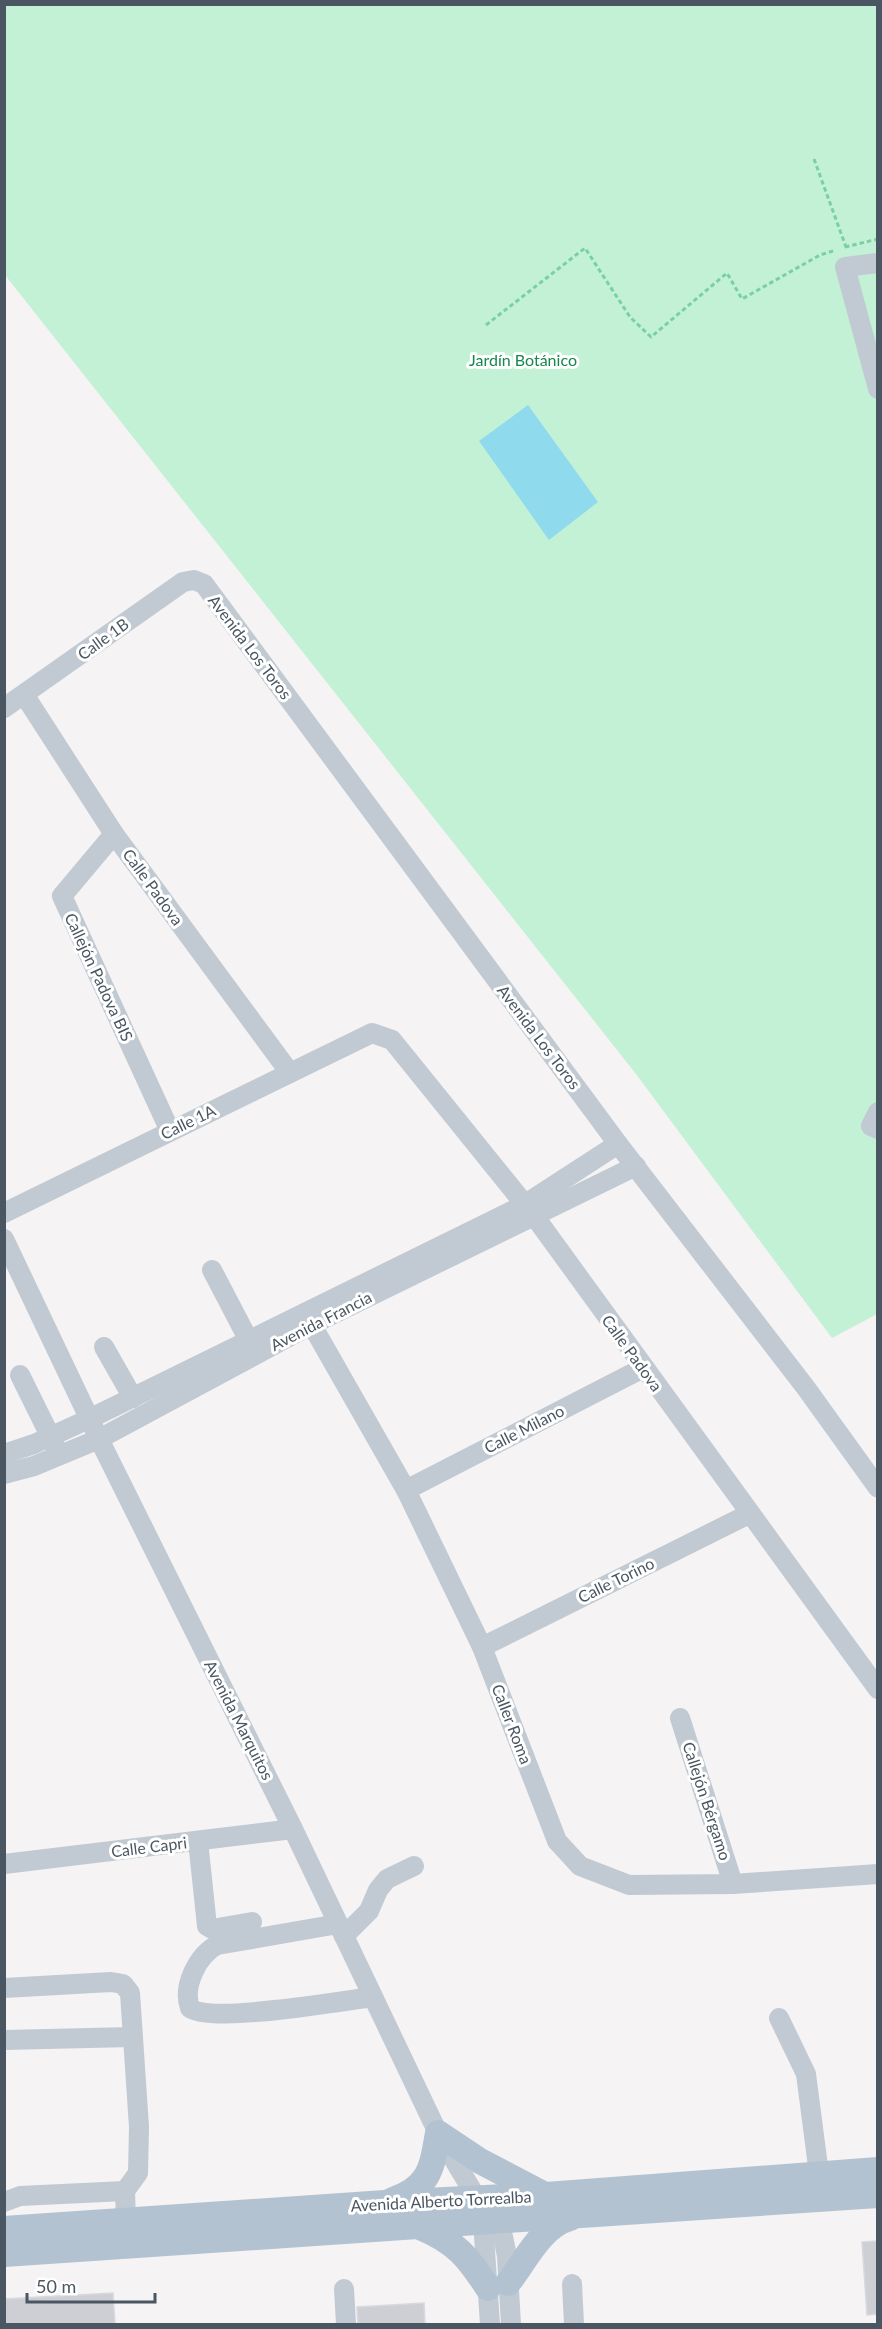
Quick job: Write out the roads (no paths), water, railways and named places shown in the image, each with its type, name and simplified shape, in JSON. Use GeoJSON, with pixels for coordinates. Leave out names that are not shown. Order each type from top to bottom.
{"type":"FeatureCollection","features":[{"type":"Feature","properties":{"kind":"main road"},"geometry":{"type":"LineString","coordinates":[[385,2203],[410,2193],[425,2179],[434,2160],[438,2133],[480,2161],[546,2195]]}},
{"type":"Feature","properties":{"kind":"main road","name":"Avenida Alberto Torrealba"},"geometry":{"type":"LineString","coordinates":[[4,2254],[420,2227],[546,2195],[878,2170]]}},
{"type":"Feature","properties":{"kind":"main road","name":"Avenida Alberto Torrealba"},"geometry":{"type":"LineString","coordinates":[[4,2229],[385,2203],[574,2216],[878,2195]]}},
{"type":"Feature","properties":{"kind":"main road"},"geometry":{"type":"LineString","coordinates":[[420,2227],[441,2236],[461,2250],[498,2286],[556,2222],[574,2216]]}},
{"type":"Feature","properties":{"kind":"street"},"geometry":{"type":"LineString","coordinates":[[878,263],[845,267],[878,390]]}},
{"type":"Feature","properties":{"kind":"street","name":"Calle 1B"},"geometry":{"type":"LineString","coordinates":[[4,708],[25,696],[183,582],[194,580],[204,584]]}},
{"type":"Feature","properties":{"kind":"street","name":"Avenida Los Toros"},"geometry":{"type":"LineString","coordinates":[[204,584],[618,1144],[806,1388],[878,1488]]}},
{"type":"Feature","properties":{"kind":"street","name":"Calle Padova"},"geometry":{"type":"LineString","coordinates":[[25,696],[114,834],[290,1072]]}},
{"type":"Feature","properties":{"kind":"street","name":"Callejón Padova BIS"},"geometry":{"type":"LineString","coordinates":[[114,834],[62,896],[170,1131]]}},
{"type":"Feature","properties":{"kind":"street","name":"Calle Padova"},"geometry":{"type":"LineString","coordinates":[[372,1034],[393,1040],[530,1211],[878,1689]]}},
{"type":"Feature","properties":{"kind":"street","name":"Calle 1A"},"geometry":{"type":"LineString","coordinates":[[4,1213],[372,1034]]}},
{"type":"Feature","properties":{"kind":"street"},"geometry":{"type":"LineString","coordinates":[[878,1112],[870,1126],[878,1129]]}},
{"type":"Feature","properties":{"kind":"street","name":"Avenida Francia"},"geometry":{"type":"LineString","coordinates":[[530,1211],[618,1144]]}},
{"type":"Feature","properties":{"kind":"street","name":"Avenida Francia"},"geometry":{"type":"LineString","coordinates":[[4,1474],[99,1439],[308,1319],[530,1211],[636,1166]]}},
{"type":"Feature","properties":{"kind":"street","name":"Avenida Marquitos"},"geometry":{"type":"LineString","coordinates":[[4,1239],[89,1419],[293,1829],[438,2133],[487,2209]]}},
{"type":"Feature","properties":{"kind":"street"},"geometry":{"type":"LineString","coordinates":[[212,1270],[249,1341]]}},
{"type":"Feature","properties":{"kind":"street","name":"Avenida Francia"},"geometry":{"type":"LineString","coordinates":[[4,1454],[50,1437],[249,1341],[308,1319]]}},
{"type":"Feature","properties":{"kind":"street","name":"Caller Roma"},"geometry":{"type":"LineString","coordinates":[[308,1319],[406,1490],[482,1647],[557,1841],[580,1866],[629,1885],[734,1884],[878,1874]]}},
{"type":"Feature","properties":{"kind":"street"},"geometry":{"type":"LineString","coordinates":[[104,1347],[133,1398]]}},
{"type":"Feature","properties":{"kind":"street","name":"Calle Milano"},"geometry":{"type":"LineString","coordinates":[[406,1490],[643,1368]]}},
{"type":"Feature","properties":{"kind":"street"},"geometry":{"type":"LineString","coordinates":[[20,1375],[60,1455]]}},
{"type":"Feature","properties":{"kind":"street","name":"Calle Torino"},"geometry":{"type":"LineString","coordinates":[[482,1647],[749,1514]]}},
{"type":"Feature","properties":{"kind":"street","name":"Callejón Bérgamo"},"geometry":{"type":"LineString","coordinates":[[680,1718],[734,1884]]}},
{"type":"Feature","properties":{"kind":"street","name":"Calle Capri"},"geometry":{"type":"LineString","coordinates":[[4,1864],[293,1829]]}},
{"type":"Feature","properties":{"kind":"street"},"geometry":{"type":"LineString","coordinates":[[198,1841],[207,1926],[212,1929],[252,1922]]}},
{"type":"Feature","properties":{"kind":"street"},"geometry":{"type":"LineString","coordinates":[[373,1997],[229,2014],[195,2012],[190,2008],[188,1992],[198,1964],[208,1950],[217,1945],[341,1930],[369,1911],[378,1890],[387,1880],[414,1866]]}},
{"type":"Feature","properties":{"kind":"street"},"geometry":{"type":"LineString","coordinates":[[4,1988],[94,1982],[123,1984],[130,1993],[139,2127],[138,2173],[125,2191],[126,2222]]}},
{"type":"Feature","properties":{"kind":"street"},"geometry":{"type":"LineString","coordinates":[[779,2018],[806,2074],[819,2174]]}},
{"type":"Feature","properties":{"kind":"street"},"geometry":{"type":"LineString","coordinates":[[4,2040],[132,2037]]}},
{"type":"Feature","properties":{"kind":"street"},"geometry":{"type":"LineString","coordinates":[[4,2202],[20,2196],[125,2191]]}},
{"type":"Feature","properties":{"kind":"street"},"geometry":{"type":"LineString","coordinates":[[487,2209],[498,2286],[511,2325]]}},
{"type":"Feature","properties":{"kind":"street"},"geometry":{"type":"LineString","coordinates":[[572,2284],[574,2325]]}},
{"type":"Feature","properties":{"kind":"street"},"geometry":{"type":"LineString","coordinates":[[490,2325],[498,2286]]}},
{"type":"Feature","properties":{"kind":"street"},"geometry":{"type":"LineString","coordinates":[[344,2289],[346,2325]]}},
{"type":"Feature","properties":{"kind":"water"},"geometry":{"type":"Polygon","coordinates":[[[528,405],[598,502],[549,540],[479,441],[528,405]]]}},
{"type":"Feature","properties":{"kind":"park label","name":"Jardín Botánico"},"geometry":{"type":"Point","coordinates":[523,360]}}]}
